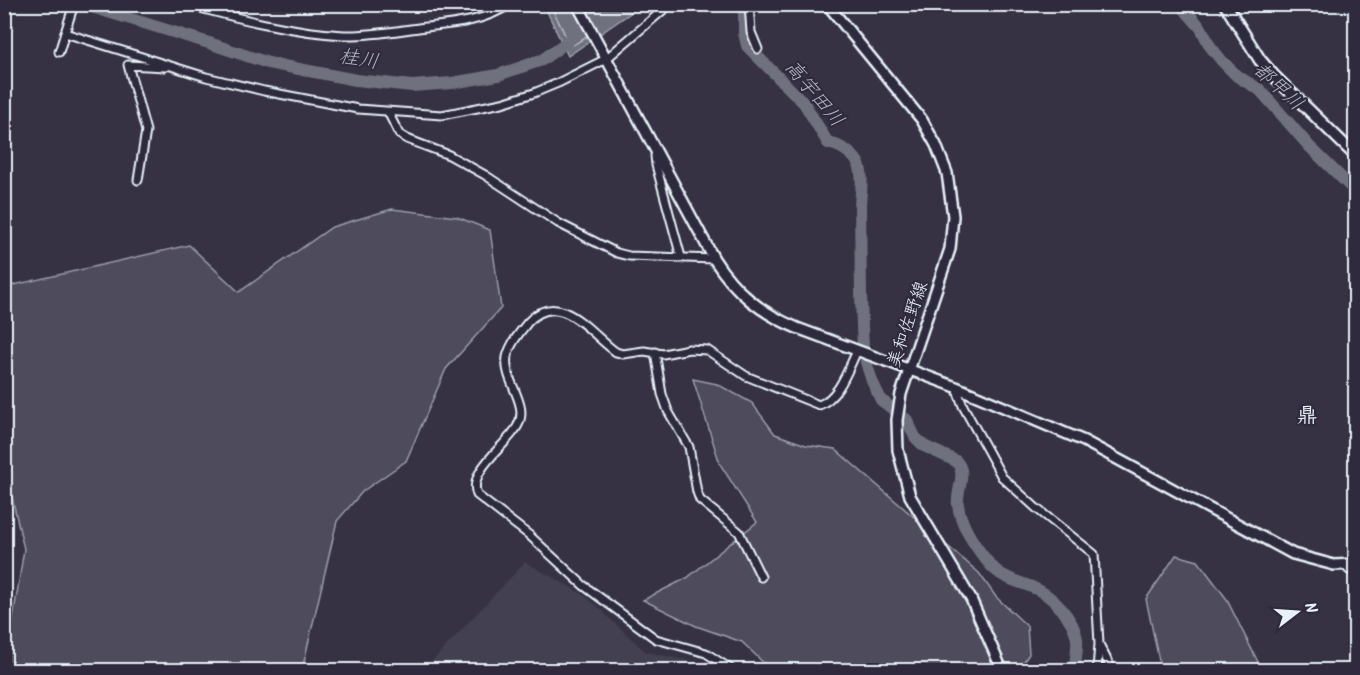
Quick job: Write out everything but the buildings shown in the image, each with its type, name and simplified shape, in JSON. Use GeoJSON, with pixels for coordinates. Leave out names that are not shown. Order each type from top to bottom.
{"type":"FeatureCollection","features":[{"type":"Feature","properties":{"kind":"main road"},"geometry":{"type":"LineString","coordinates":[[1225,4],[1260,60],[1356,156]]}},
{"type":"Feature","properties":{"kind":"street"},"geometry":{"type":"LineString","coordinates":[[59,52],[74,4]]}},
{"type":"Feature","properties":{"kind":"street"},"geometry":{"type":"LineString","coordinates":[[186,5],[280,27],[345,35],[472,20],[501,11],[510,4]]}},
{"type":"Feature","properties":{"kind":"street"},"geometry":{"type":"LineString","coordinates":[[577,4],[714,259],[736,289],[765,312],[797,328],[956,387],[1093,446],[1293,554],[1321,563],[1351,565],[1348,570],[1356,572]]}},
{"type":"Feature","properties":{"kind":"street"},"geometry":{"type":"LineString","coordinates":[[66,31],[176,68],[264,92],[358,109],[442,115],[502,103],[558,83],[605,57],[670,4]]}},
{"type":"Feature","properties":{"kind":"street"},"geometry":{"type":"LineString","coordinates":[[749,4],[750,32],[758,49]]}},
{"type":"Feature","properties":{"kind":"street","name":"美和佐野線"},"geometry":{"type":"LineString","coordinates":[[827,4],[922,120],[939,151],[950,186],[953,216],[950,249],[908,370],[898,408],[898,450],[910,496],[971,599],[1002,670]]}},
{"type":"Feature","properties":{"kind":"street"},"geometry":{"type":"LineString","coordinates":[[138,180],[146,131],[128,65],[176,68]]}},
{"type":"Feature","properties":{"kind":"street"},"geometry":{"type":"LineString","coordinates":[[388,112],[399,134],[407,139],[449,155],[485,175],[558,223],[617,253],[629,256],[681,256],[714,259]]}},
{"type":"Feature","properties":{"kind":"street"},"geometry":{"type":"LineString","coordinates":[[656,152],[656,165],[681,256]]}},
{"type":"Feature","properties":{"kind":"street"},"geometry":{"type":"LineString","coordinates":[[732,670],[706,653],[656,639],[584,585],[529,536],[481,499],[475,490],[475,483],[482,469],[513,434],[521,419],[520,404],[508,373],[507,357],[518,335],[536,315],[552,310],[569,314],[586,325],[616,352],[663,354],[698,348],[707,350],[746,375],[819,405],[834,394],[857,351]]}},
{"type":"Feature","properties":{"kind":"street"},"geometry":{"type":"LineString","coordinates":[[655,352],[662,394],[668,411],[688,447],[700,500],[739,532],[761,577]]}},
{"type":"Feature","properties":{"kind":"street"},"geometry":{"type":"LineString","coordinates":[[956,387],[963,406],[1002,477],[1036,508],[1094,554],[1099,644],[1096,670]]}},
{"type":"Feature","properties":{"kind":"street"},"geometry":{"type":"LineString","coordinates":[[1099,644],[1112,670]]}},
{"type":"Feature","properties":{"kind":"shaded area"},"geometry":{"type":"Polygon","coordinates":[[[392,209],[457,217],[490,230],[501,308],[446,369],[406,461],[363,491],[337,521],[302,670],[5,670],[24,549],[5,467],[5,287],[189,245],[239,292],[332,227],[392,209]]]}},
{"type":"Feature","properties":{"kind":"shaded area"},"geometry":{"type":"Polygon","coordinates":[[[693,379],[717,384],[752,403],[775,434],[806,445],[835,449],[979,573],[996,597],[1027,626],[1029,654],[1018,670],[771,670],[742,642],[696,626],[643,600],[687,578],[757,522],[720,464],[693,379]]]}},
{"type":"Feature","properties":{"kind":"shaded area"},"geometry":{"type":"Polygon","coordinates":[[[1176,555],[1198,561],[1226,598],[1262,670],[1161,670],[1146,599],[1176,555]]]}},
{"type":"Feature","properties":{"kind":"shaded area"},"geometry":{"type":"Polygon","coordinates":[[[525,562],[581,593],[646,652],[695,662],[706,670],[424,670],[525,562]]]}},
{"type":"Feature","properties":{"kind":"water"},"geometry":{"type":"Polygon","coordinates":[[[544,5],[642,5],[568,56],[544,5]]]}},
{"type":"Feature","properties":{"kind":"waterway","name":"桂川"},"geometry":{"type":"LineString","coordinates":[[82,4],[268,63],[356,80],[412,86],[452,83],[498,75],[542,60],[575,36]]}},
{"type":"Feature","properties":{"kind":"waterway","name":"高宇田川"},"geometry":{"type":"LineString","coordinates":[[744,4],[744,33],[747,46],[804,103],[828,143],[847,151],[860,167],[862,177],[860,208],[863,346]]}},
{"type":"Feature","properties":{"kind":"waterway","name":"都甲川"},"geometry":{"type":"LineString","coordinates":[[1180,4],[1201,28],[1210,46],[1222,61],[1237,76],[1260,90],[1309,146],[1356,192]]}},
{"type":"Feature","properties":{"kind":"waterway","name":"高宇田川"},"geometry":{"type":"LineString","coordinates":[[866,362],[881,400],[907,420],[915,437],[924,446],[956,461],[961,471],[958,499],[960,513],[969,535],[982,555],[1003,575],[1048,596],[1067,616],[1077,639],[1075,670]]}},
{"type":"Feature","properties":{"kind":"district","name":"鼎"},"geometry":{"type":"Point","coordinates":[1307,415]}}]}
